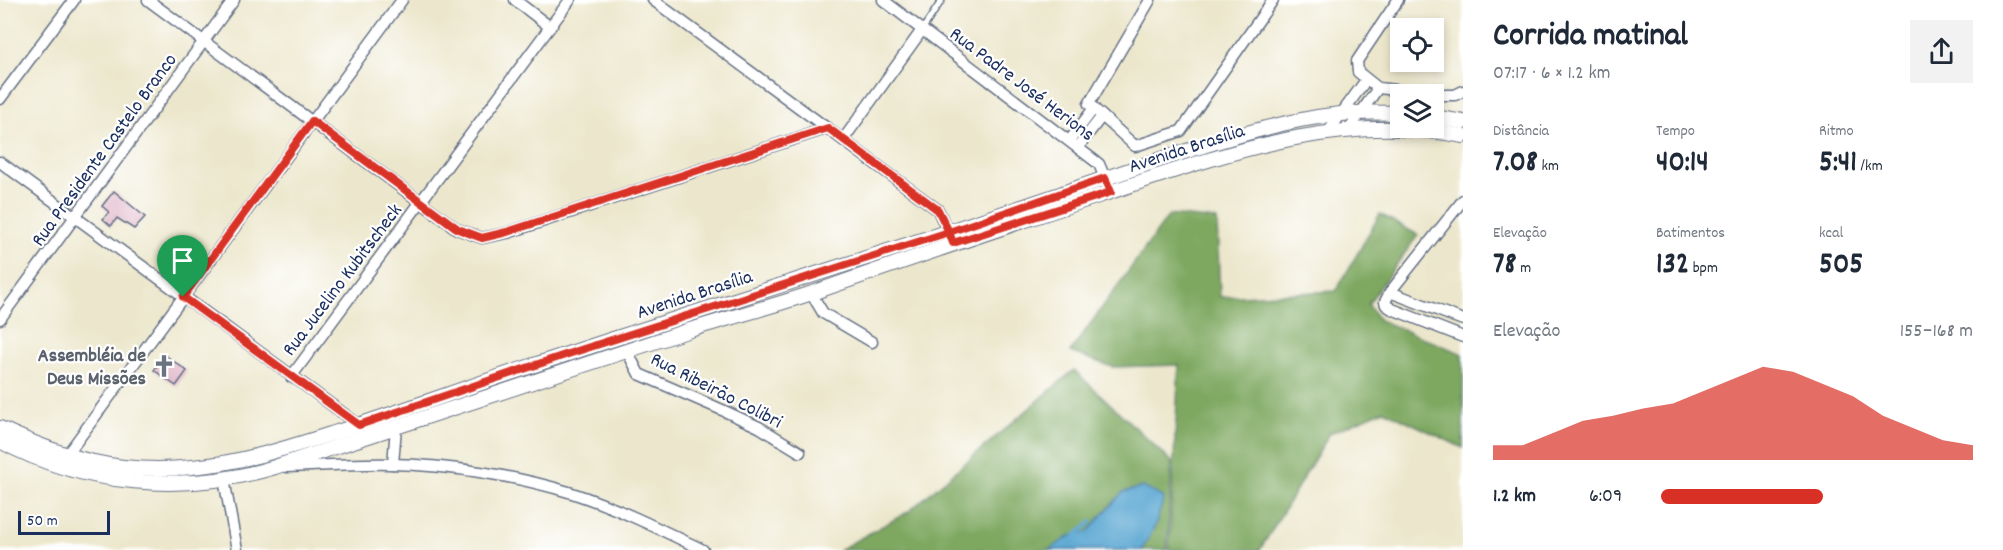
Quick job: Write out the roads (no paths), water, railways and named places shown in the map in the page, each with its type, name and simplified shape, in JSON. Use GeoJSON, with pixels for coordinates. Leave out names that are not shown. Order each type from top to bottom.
{"type":"FeatureCollection","features":[{"type":"Feature","properties":{"kind":"main road","name":"Avenida Brasília"},"geometry":{"type":"LineString","coordinates":[[0,441],[47,463],[110,479],[154,483],[224,479],[275,467],[720,320],[811,293],[1105,178],[1245,133],[1284,123],[1342,114],[1390,114]]}},
{"type":"Feature","properties":{"kind":"main road"},"geometry":{"type":"LineString","coordinates":[[1444,119],[1463,122]]}},
{"type":"Feature","properties":{"kind":"main road","name":"Avenida Brasília"},"geometry":{"type":"LineString","coordinates":[[0,428],[66,456],[102,464],[133,468],[189,468],[241,460],[273,453],[359,425],[563,355],[1111,192],[1254,146],[1303,135],[1380,128],[1463,136]]}},
{"type":"Feature","properties":{"kind":"street"},"geometry":{"type":"LineString","coordinates":[[0,99],[74,0]]}},
{"type":"Feature","properties":{"kind":"street"},"geometry":{"type":"LineString","coordinates":[[148,0],[458,229],[482,238],[507,232],[828,128]]}},
{"type":"Feature","properties":{"kind":"street","name":"Rua Presidente Castelo Branco"},"geometry":{"type":"LineString","coordinates":[[0,319],[234,0]]}},
{"type":"Feature","properties":{"kind":"street"},"geometry":{"type":"LineString","coordinates":[[66,456],[402,0]]}},
{"type":"Feature","properties":{"kind":"street"},"geometry":{"type":"LineString","coordinates":[[515,0],[550,27]]}},
{"type":"Feature","properties":{"kind":"street","name":"Rua Jucelino Kubitscheck"},"geometry":{"type":"LineString","coordinates":[[291,376],[570,0]]}},
{"type":"Feature","properties":{"kind":"street"},"geometry":{"type":"LineString","coordinates":[[654,0],[938,210],[951,238]]}},
{"type":"Feature","properties":{"kind":"street","name":"Rua Padre José Herions"},"geometry":{"type":"LineString","coordinates":[[883,0],[1099,164],[1111,192]]}},
{"type":"Feature","properties":{"kind":"street"},"geometry":{"type":"LineString","coordinates":[[1074,144],[1095,110],[1150,0]]}},
{"type":"Feature","properties":{"kind":"street"},"geometry":{"type":"LineString","coordinates":[[1095,110],[1135,146],[1181,131],[1273,0]]}},
{"type":"Feature","properties":{"kind":"street"},"geometry":{"type":"LineString","coordinates":[[1390,89],[1378,88],[1366,80],[1358,72],[1357,61],[1398,0]]}},
{"type":"Feature","properties":{"kind":"street"},"geometry":{"type":"LineString","coordinates":[[843,140],[922,30]]}},
{"type":"Feature","properties":{"kind":"street"},"geometry":{"type":"LineString","coordinates":[[1328,132],[1366,80]]}},
{"type":"Feature","properties":{"kind":"street"},"geometry":{"type":"LineString","coordinates":[[1348,131],[1378,88]]}},
{"type":"Feature","properties":{"kind":"street"},"geometry":{"type":"LineString","coordinates":[[1444,94],[1455,95],[1463,92]]}},
{"type":"Feature","properties":{"kind":"street"},"geometry":{"type":"LineString","coordinates":[[0,162],[359,425]]}},
{"type":"Feature","properties":{"kind":"street"},"geometry":{"type":"LineString","coordinates":[[1461,206],[1390,292],[1385,302],[1392,309],[1463,337]]}},
{"type":"Feature","properties":{"kind":"street"},"geometry":{"type":"LineString","coordinates":[[1390,292],[1463,320]]}},
{"type":"Feature","properties":{"kind":"street"},"geometry":{"type":"LineString","coordinates":[[811,293],[823,313],[872,342]]}},
{"type":"Feature","properties":{"kind":"street","name":"Rua Ribeirão Colibri"},"geometry":{"type":"LineString","coordinates":[[627,351],[639,374],[720,409],[800,452]]}},
{"type":"Feature","properties":{"kind":"street"},"geometry":{"type":"LineString","coordinates":[[393,464],[396,427]]}},
{"type":"Feature","properties":{"kind":"street"},"geometry":{"type":"LineString","coordinates":[[275,467],[393,464],[459,469],[520,480],[572,493],[625,513],[703,550]]}},
{"type":"Feature","properties":{"kind":"street"},"geometry":{"type":"LineString","coordinates":[[224,479],[237,550]]}},
{"type":"Feature","properties":{"kind":"lane"},"geometry":{"type":"LineString","coordinates":[[922,30],[942,0]]}},
{"type":"Feature","properties":{"kind":"water"},"geometry":{"type":"Polygon","coordinates":[[[1143,487],[1164,498],[1155,526],[1142,550],[1049,550],[1070,536],[1087,532],[1123,492],[1143,487]]]}},
{"type":"Feature","properties":{"kind":"waterway"},"geometry":{"type":"LineString","coordinates":[[1074,537],[1091,522]]}},
{"type":"Feature","properties":{"kind":"place","name":"Assembléia de Deus Missões"},"geometry":{"type":"Point","coordinates":[164,366]}}]}
